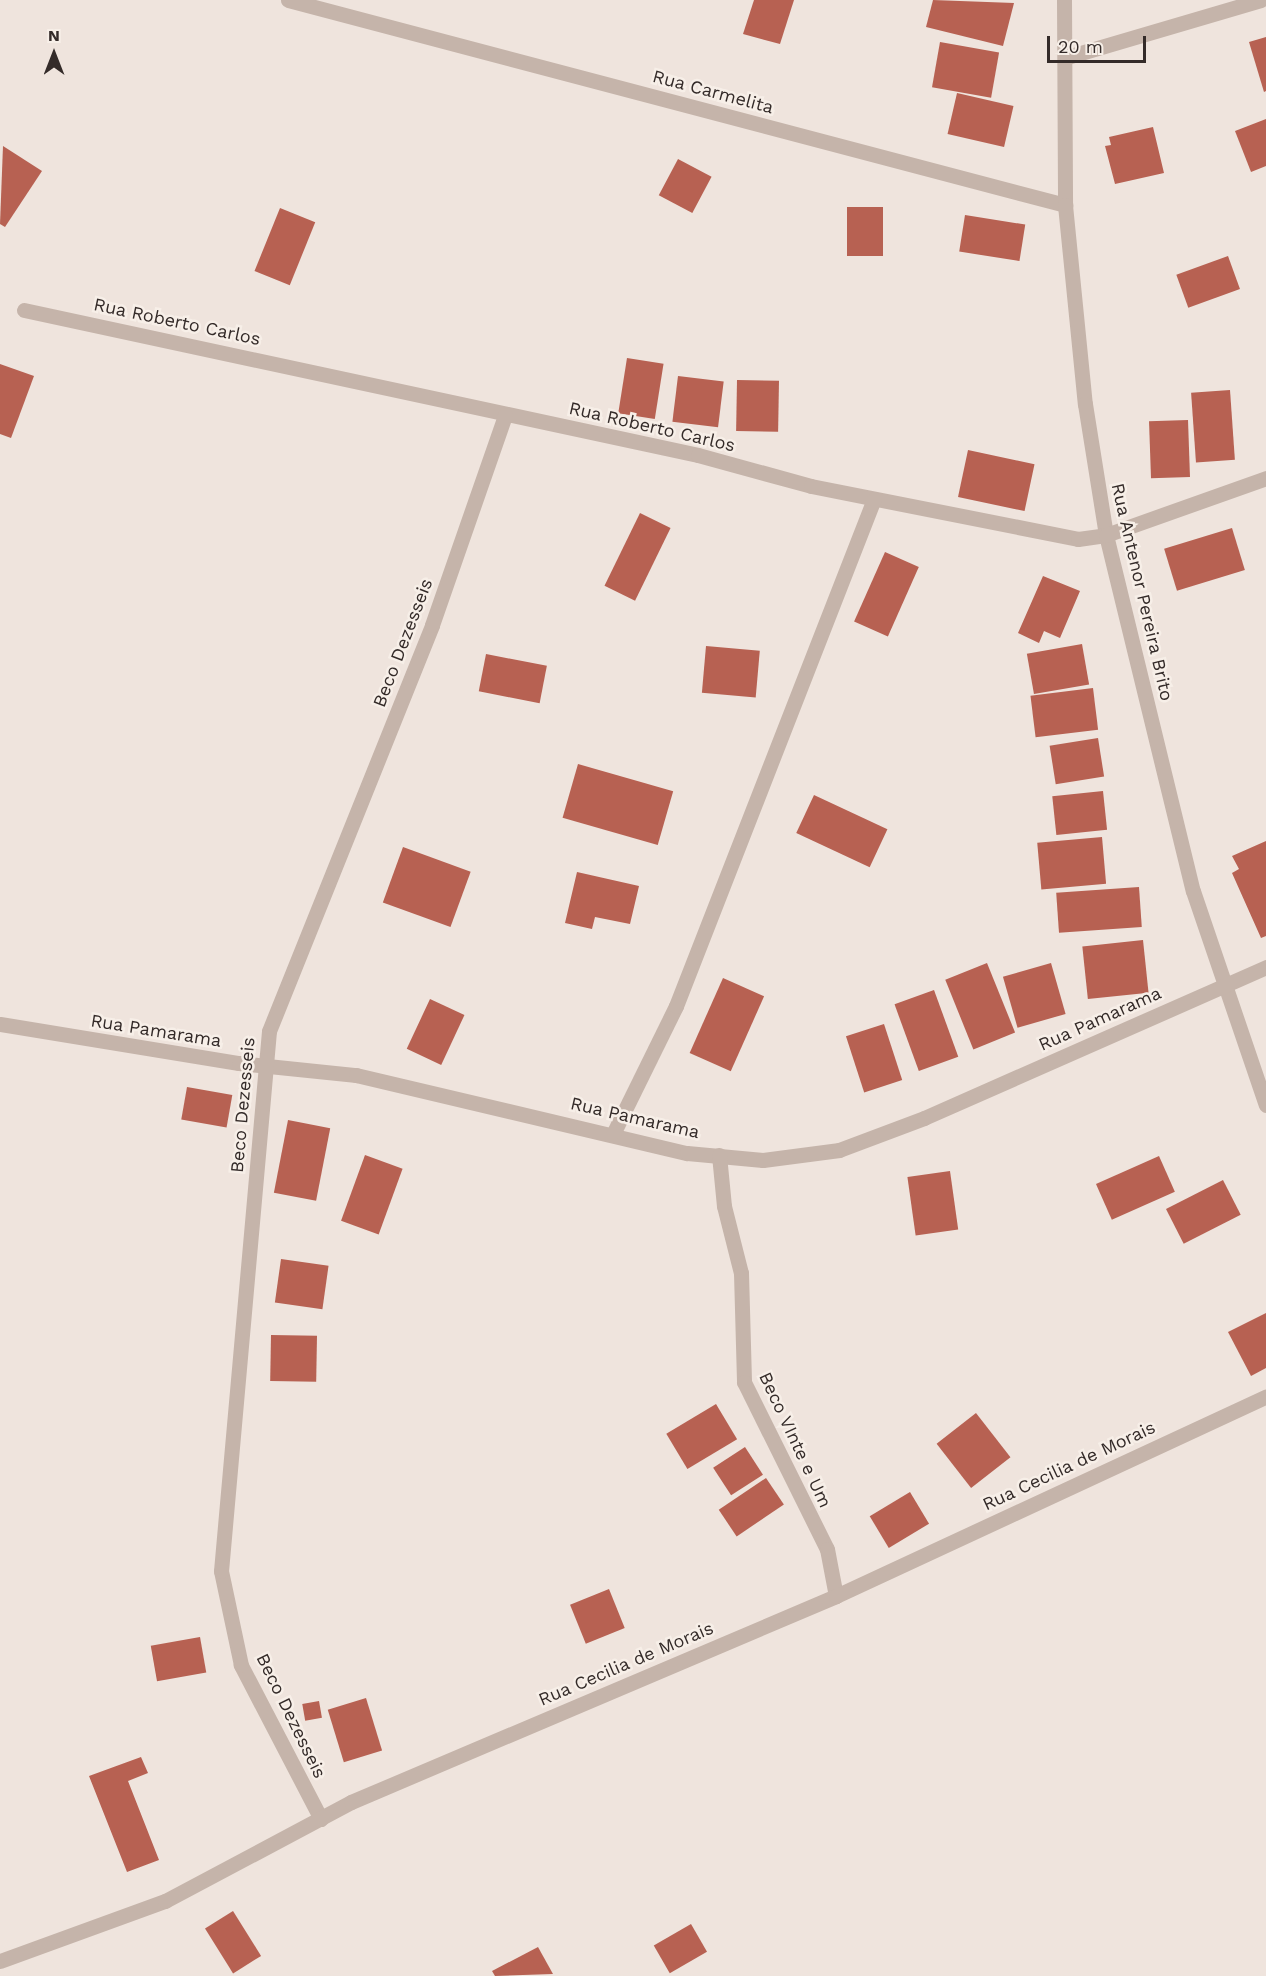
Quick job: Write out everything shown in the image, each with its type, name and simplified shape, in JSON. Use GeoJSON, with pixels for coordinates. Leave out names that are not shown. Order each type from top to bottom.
{"type":"FeatureCollection","features":[{"type":"Feature","properties":{"kind":"street","name":"Rua Carmelita"},"geometry":{"type":"LineString","coordinates":[[288,0],[1065,205]]}},
{"type":"Feature","properties":{"kind":"street","name":"Rua Antenor Pereira Brito"},"geometry":{"type":"LineString","coordinates":[[1064,0],[1067,57],[1065,205],[1085,404],[1106,535],[1193,891],[1266,1105]]}},
{"type":"Feature","properties":{"kind":"street"},"geometry":{"type":"LineString","coordinates":[[1067,57],[1261,0]]}},
{"type":"Feature","properties":{"kind":"street","name":"Rua Roberto Carlos"},"geometry":{"type":"LineString","coordinates":[[24,310],[506,415],[874,499],[1078,539],[1106,535],[1266,478]]}},
{"type":"Feature","properties":{"kind":"street","name":"Beco Dezesseis"},"geometry":{"type":"LineString","coordinates":[[321,1819],[241,1665],[221,1571],[266,1064],[283,989],[432,625],[506,415]]}},
{"type":"Feature","properties":{"kind":"street"},"geometry":{"type":"LineString","coordinates":[[614,1132],[676,1006],[874,499]]}},
{"type":"Feature","properties":{"kind":"street","name":"Rua Pamarama"},"geometry":{"type":"LineString","coordinates":[[0,1024],[266,1064],[356,1075],[614,1132],[687,1153],[763,1160],[839,1150],[1224,987],[1266,967]]}},
{"type":"Feature","properties":{"kind":"street","name":"Beco VInte e Um"},"geometry":{"type":"LineString","coordinates":[[720,1155],[724,1206],[741,1273],[744,1382],[805,1514],[827,1549],[836,1596]]}},
{"type":"Feature","properties":{"kind":"street","name":"Rua Cecilia de Morais"},"geometry":{"type":"LineString","coordinates":[[0,1960],[165,1901],[321,1819],[836,1596],[1266,1396]]}},
{"type":"Feature","properties":{"kind":"building"},"geometry":{"type":"Polygon","coordinates":[[[754,0],[794,0],[780,44],[743,34],[754,0]]]}},
{"type":"Feature","properties":{"kind":"building"},"geometry":{"type":"Polygon","coordinates":[[[933,0],[1014,3],[1003,46],[926,27],[933,0]]]}},
{"type":"Feature","properties":{"kind":"building"},"geometry":{"type":"Polygon","coordinates":[[[1266,37],[1266,91],[1264,92],[1249,42],[1266,37]]]}},
{"type":"Feature","properties":{"kind":"building"},"geometry":{"type":"Polygon","coordinates":[[[940,42],[999,52],[991,98],[932,87],[940,42]]]}},
{"type":"Feature","properties":{"kind":"building"},"geometry":{"type":"Polygon","coordinates":[[[957,93],[1014,106],[1004,147],[948,134],[957,93]]]}},
{"type":"Feature","properties":{"kind":"building"},"geometry":{"type":"Polygon","coordinates":[[[1266,119],[1266,166],[1251,172],[1235,131],[1266,119]]]}},
{"type":"Feature","properties":{"kind":"building"},"geometry":{"type":"Polygon","coordinates":[[[1153,127],[1164,173],[1115,184],[1105,146],[1111,145],[1109,137],[1153,127]]]}},
{"type":"Feature","properties":{"kind":"building"},"geometry":{"type":"Polygon","coordinates":[[[3,146],[42,171],[5,227],[0,224],[3,146]]]}},
{"type":"Feature","properties":{"kind":"building"},"geometry":{"type":"Polygon","coordinates":[[[678,159],[712,177],[692,213],[659,195],[678,159]]]}},
{"type":"Feature","properties":{"kind":"building"},"geometry":{"type":"Polygon","coordinates":[[[847,207],[883,207],[883,256],[847,256],[847,207]]]}},
{"type":"Feature","properties":{"kind":"building"},"geometry":{"type":"Polygon","coordinates":[[[280,208],[315,222],[290,285],[255,271],[280,208]]]}},
{"type":"Feature","properties":{"kind":"building"},"geometry":{"type":"Polygon","coordinates":[[[965,215],[1025,225],[1019,261],[959,252],[965,215]]]}},
{"type":"Feature","properties":{"kind":"building"},"geometry":{"type":"Polygon","coordinates":[[[1228,256],[1240,289],[1188,308],[1176,275],[1228,256]]]}},
{"type":"Feature","properties":{"kind":"building"},"geometry":{"type":"Polygon","coordinates":[[[627,358],[664,364],[655,419],[618,413],[627,358]]]}},
{"type":"Feature","properties":{"kind":"building"},"geometry":{"type":"Polygon","coordinates":[[[0,364],[34,376],[11,438],[0,434],[0,364]]]}},
{"type":"Feature","properties":{"kind":"building"},"geometry":{"type":"Polygon","coordinates":[[[678,376],[724,382],[718,427],[672,422],[678,376]]]}},
{"type":"Feature","properties":{"kind":"building"},"geometry":{"type":"Polygon","coordinates":[[[737,380],[779,381],[778,432],[736,431],[737,380]]]}},
{"type":"Feature","properties":{"kind":"building"},"geometry":{"type":"Polygon","coordinates":[[[1230,390],[1235,460],[1196,463],[1191,393],[1230,390]]]}},
{"type":"Feature","properties":{"kind":"building"},"geometry":{"type":"Polygon","coordinates":[[[1188,420],[1190,477],[1151,478],[1149,421],[1188,420]]]}},
{"type":"Feature","properties":{"kind":"building"},"geometry":{"type":"Polygon","coordinates":[[[968,450],[1035,464],[1025,511],[958,497],[968,450]]]}},
{"type":"Feature","properties":{"kind":"building"},"geometry":{"type":"Polygon","coordinates":[[[640,513],[671,528],[635,601],[604,586],[640,513]]]}},
{"type":"Feature","properties":{"kind":"building"},"geometry":{"type":"Polygon","coordinates":[[[1232,528],[1245,570],[1177,591],[1164,549],[1232,528]]]}},
{"type":"Feature","properties":{"kind":"building"},"geometry":{"type":"Polygon","coordinates":[[[885,552],[919,567],[888,636],[854,621],[885,552]]]}},
{"type":"Feature","properties":{"kind":"building"},"geometry":{"type":"Polygon","coordinates":[[[1043,576],[1080,591],[1060,638],[1044,631],[1039,643],[1018,633],[1043,576]]]}},
{"type":"Feature","properties":{"kind":"building"},"geometry":{"type":"Polygon","coordinates":[[[1082,644],[1089,684],[1034,694],[1027,654],[1082,644]]]}},
{"type":"Feature","properties":{"kind":"building"},"geometry":{"type":"Polygon","coordinates":[[[706,646],[760,651],[756,698],[702,693],[706,646]]]}},
{"type":"Feature","properties":{"kind":"building"},"geometry":{"type":"Polygon","coordinates":[[[486,654],[547,666],[540,703],[479,691],[486,654]]]}},
{"type":"Feature","properties":{"kind":"building"},"geometry":{"type":"Polygon","coordinates":[[[1093,688],[1098,730],[1036,737],[1030,696],[1093,688]]]}},
{"type":"Feature","properties":{"kind":"building"},"geometry":{"type":"Polygon","coordinates":[[[1098,738],[1104,777],[1056,784],[1050,746],[1098,738]]]}},
{"type":"Feature","properties":{"kind":"building"},"geometry":{"type":"Polygon","coordinates":[[[578,764],[673,791],[658,845],[563,818],[578,764]]]}},
{"type":"Feature","properties":{"kind":"building"},"geometry":{"type":"Polygon","coordinates":[[[1103,791],[1107,830],[1056,835],[1052,796],[1103,791]]]}},
{"type":"Feature","properties":{"kind":"building"},"geometry":{"type":"Polygon","coordinates":[[[814,795],[887,829],[870,867],[796,833],[814,795]]]}},
{"type":"Feature","properties":{"kind":"building"},"geometry":{"type":"Polygon","coordinates":[[[1102,837],[1106,884],[1041,889],[1037,843],[1102,837]]]}},
{"type":"Feature","properties":{"kind":"building"},"geometry":{"type":"Polygon","coordinates":[[[1266,841],[1266,936],[1261,938],[1232,873],[1239,869],[1232,856],[1266,841]]]}},
{"type":"Feature","properties":{"kind":"building"},"geometry":{"type":"Polygon","coordinates":[[[403,847],[471,872],[450,927],[383,902],[403,847]]]}},
{"type":"Feature","properties":{"kind":"building"},"geometry":{"type":"Polygon","coordinates":[[[577,872],[639,886],[630,924],[595,917],[592,929],[565,923],[577,872]]]}},
{"type":"Feature","properties":{"kind":"building"},"geometry":{"type":"Polygon","coordinates":[[[1139,887],[1142,927],[1059,933],[1056,893],[1139,887]]]}},
{"type":"Feature","properties":{"kind":"building"},"geometry":{"type":"Polygon","coordinates":[[[1143,940],[1149,993],[1088,999],[1082,946],[1143,940]]]}},
{"type":"Feature","properties":{"kind":"building"},"geometry":{"type":"Polygon","coordinates":[[[987,963],[1015,1033],[973,1049],[945,980],[987,963]]]}},
{"type":"Feature","properties":{"kind":"building"},"geometry":{"type":"Polygon","coordinates":[[[1051,963],[1066,1014],[1018,1028],[1003,977],[1051,963]]]}},
{"type":"Feature","properties":{"kind":"building"},"geometry":{"type":"Polygon","coordinates":[[[723,978],[764,996],[731,1071],[690,1053],[723,978]]]}},
{"type":"Feature","properties":{"kind":"building"},"geometry":{"type":"Polygon","coordinates":[[[934,990],[958,1057],[919,1071],[895,1004],[934,990]]]}},
{"type":"Feature","properties":{"kind":"building"},"geometry":{"type":"Polygon","coordinates":[[[430,999],[464,1015],[441,1065],[407,1049],[430,999]]]}},
{"type":"Feature","properties":{"kind":"building"},"geometry":{"type":"Polygon","coordinates":[[[884,1024],[902,1080],[864,1092],[846,1036],[884,1024]]]}},
{"type":"Feature","properties":{"kind":"building"},"geometry":{"type":"Polygon","coordinates":[[[187,1087],[232,1095],[227,1127],[181,1119],[187,1087]]]}},
{"type":"Feature","properties":{"kind":"building"},"geometry":{"type":"Polygon","coordinates":[[[288,1120],[330,1128],[316,1201],[274,1193],[288,1120]]]}},
{"type":"Feature","properties":{"kind":"building"},"geometry":{"type":"Polygon","coordinates":[[[365,1155],[403,1169],[379,1234],[341,1221],[365,1155]]]}},
{"type":"Feature","properties":{"kind":"building"},"geometry":{"type":"Polygon","coordinates":[[[1159,1156],[1175,1192],[1112,1220],[1096,1184],[1159,1156]]]}},
{"type":"Feature","properties":{"kind":"building"},"geometry":{"type":"Polygon","coordinates":[[[950,1171],[958,1229],[916,1235],[907,1177],[950,1171]]]}},
{"type":"Feature","properties":{"kind":"building"},"geometry":{"type":"Polygon","coordinates":[[[1223,1180],[1241,1215],[1184,1244],[1166,1209],[1223,1180]]]}},
{"type":"Feature","properties":{"kind":"building"},"geometry":{"type":"Polygon","coordinates":[[[281,1259],[329,1266],[322,1309],[275,1303],[281,1259]]]}},
{"type":"Feature","properties":{"kind":"building"},"geometry":{"type":"Polygon","coordinates":[[[1266,1313],[1266,1368],[1251,1376],[1228,1332],[1266,1313]]]}},
{"type":"Feature","properties":{"kind":"building"},"geometry":{"type":"Polygon","coordinates":[[[271,1335],[317,1336],[316,1382],[270,1381],[271,1335]]]}},
{"type":"Feature","properties":{"kind":"building"},"geometry":{"type":"Polygon","coordinates":[[[716,1404],[737,1439],[687,1469],[666,1434],[716,1404]]]}},
{"type":"Feature","properties":{"kind":"building"},"geometry":{"type":"Polygon","coordinates":[[[976,1413],[1010,1457],[971,1488],[937,1444],[976,1413]]]}},
{"type":"Feature","properties":{"kind":"building"},"geometry":{"type":"Polygon","coordinates":[[[745,1447],[763,1475],[731,1495],[713,1468],[745,1447]]]}},
{"type":"Feature","properties":{"kind":"building"},"geometry":{"type":"Polygon","coordinates":[[[766,1478],[784,1505],[737,1536],[719,1510],[766,1478]]]}},
{"type":"Feature","properties":{"kind":"building"},"geometry":{"type":"Polygon","coordinates":[[[910,1492],[929,1524],[889,1548],[870,1516],[910,1492]]]}},
{"type":"Feature","properties":{"kind":"building"},"geometry":{"type":"Polygon","coordinates":[[[609,1589],[625,1628],[586,1644],[570,1605],[609,1589]]]}},
{"type":"Feature","properties":{"kind":"building"},"geometry":{"type":"Polygon","coordinates":[[[200,1637],[206,1672],[157,1681],[151,1646],[200,1637]]]}},
{"type":"Feature","properties":{"kind":"building"},"geometry":{"type":"Polygon","coordinates":[[[366,1698],[382,1751],[344,1762],[328,1710],[366,1698]]]}},
{"type":"Feature","properties":{"kind":"building"},"geometry":{"type":"Polygon","coordinates":[[[319,1701],[322,1718],[305,1721],[302,1704],[319,1701]]]}},
{"type":"Feature","properties":{"kind":"building"},"geometry":{"type":"Polygon","coordinates":[[[141,1757],[148,1773],[128,1781],[159,1860],[127,1872],[89,1776],[141,1757]]]}},
{"type":"Feature","properties":{"kind":"building"},"geometry":{"type":"Polygon","coordinates":[[[233,1911],[261,1956],[233,1973],[205,1928],[233,1911]]]}},
{"type":"Feature","properties":{"kind":"building"},"geometry":{"type":"Polygon","coordinates":[[[691,1924],[707,1952],[670,1973],[654,1946],[691,1924]]]}},
{"type":"Feature","properties":{"kind":"building"},"geometry":{"type":"Polygon","coordinates":[[[538,1947],[553,1974],[495,1976],[492,1971],[538,1947]]]}}]}
